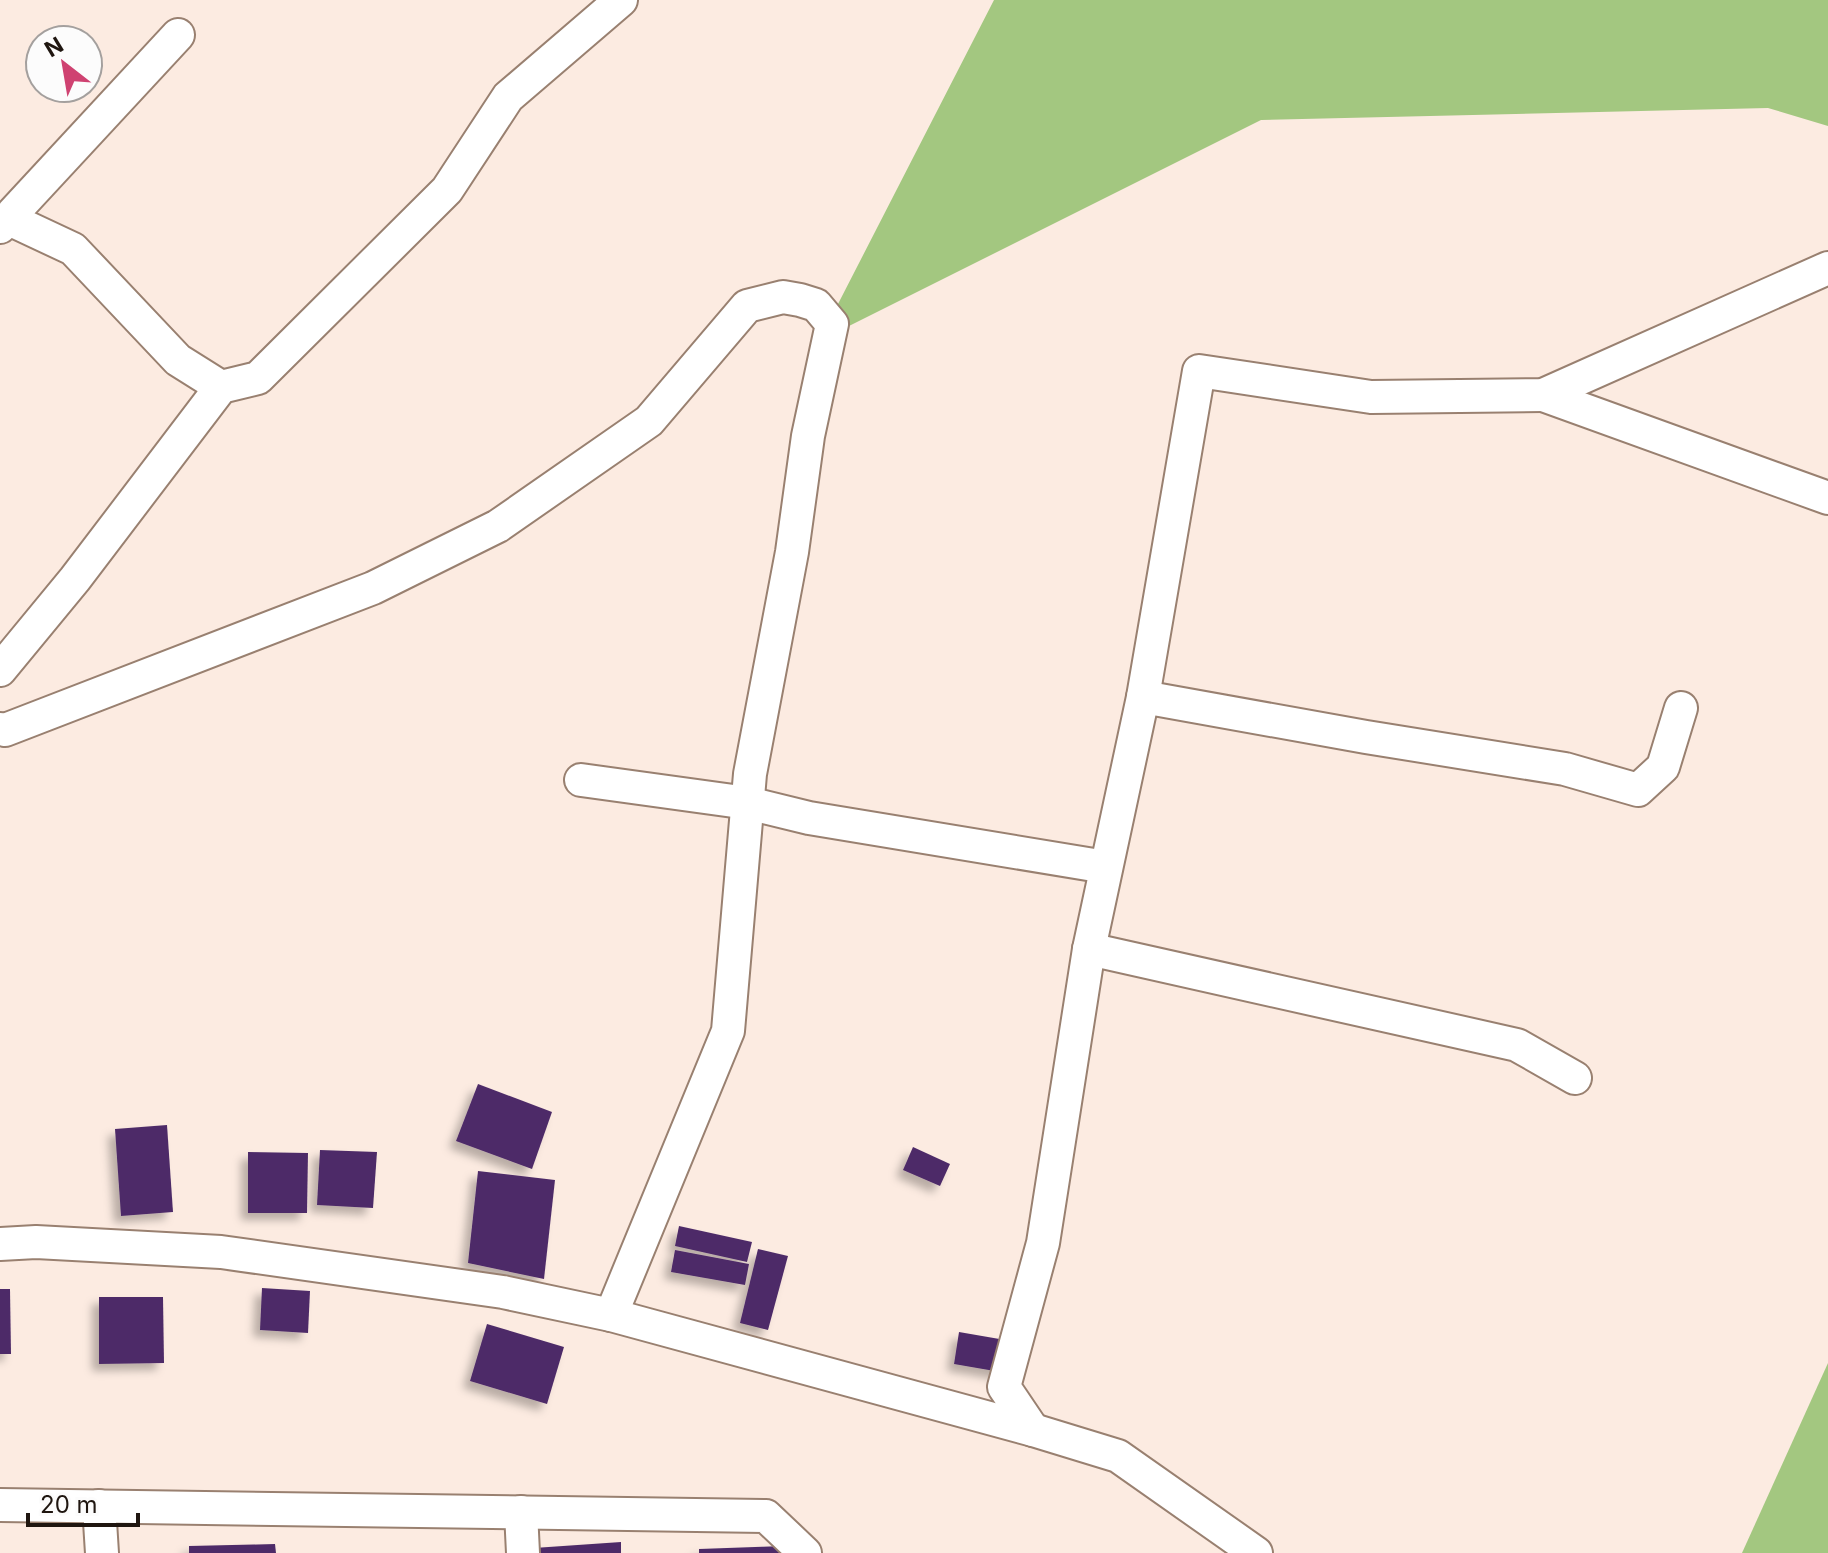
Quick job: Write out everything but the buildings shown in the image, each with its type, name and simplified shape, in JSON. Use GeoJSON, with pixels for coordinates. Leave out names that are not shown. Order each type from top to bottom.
{"type":"FeatureCollection","features":[{"type":"Feature","properties":{"kind":"street"},"geometry":{"type":"LineString","coordinates":[[0,670],[75,579],[221,387],[258,378],[447,190],[508,97],[621,0]]}},
{"type":"Feature","properties":{"kind":"street"},"geometry":{"type":"LineString","coordinates":[[178,35],[5,223],[73,249],[178,360],[221,387]]}},
{"type":"Feature","properties":{"kind":"street"},"geometry":{"type":"LineString","coordinates":[[1543,395],[1828,268]]}},
{"type":"Feature","properties":{"kind":"street"},"geometry":{"type":"LineString","coordinates":[[0,729],[5,730],[373,588],[498,526],[649,421],[747,306],[783,297],[816,305],[832,324],[806,448],[792,552],[750,774],[728,1031],[611,1315]]}},
{"type":"Feature","properties":{"kind":"street"},"geometry":{"type":"LineString","coordinates":[[1033,1430],[1004,1387],[1043,1243],[1089,949],[1143,697],[1199,371],[1371,397],[1543,395],[1828,498]]}},
{"type":"Feature","properties":{"kind":"street"},"geometry":{"type":"LineString","coordinates":[[1143,697],[1565,769],[1638,790],[1663,767],[1681,708]]}},
{"type":"Feature","properties":{"kind":"street"},"geometry":{"type":"LineString","coordinates":[[581,780],[748,803],[809,818],[1106,867]]}},
{"type":"Feature","properties":{"kind":"street"},"geometry":{"type":"LineString","coordinates":[[1089,949],[1517,1045],[1575,1078]]}},
{"type":"Feature","properties":{"kind":"street"},"geometry":{"type":"LineString","coordinates":[[0,1244],[36,1242],[221,1252],[503,1292],[611,1315],[1118,1456],[1256,1553]]}},
{"type":"Feature","properties":{"kind":"street"},"geometry":{"type":"LineString","coordinates":[[0,1505],[766,1516],[805,1553]]}},
{"type":"Feature","properties":{"kind":"street"},"geometry":{"type":"LineString","coordinates":[[99,1506],[102,1553]]}},
{"type":"Feature","properties":{"kind":"street"},"geometry":{"type":"LineString","coordinates":[[521,1512],[523,1553]]}},
{"type":"Feature","properties":{"kind":"green space"},"geometry":{"type":"Polygon","coordinates":[[[994,0],[1828,0],[1828,126],[1768,108],[1261,120],[819,341],[994,0]]]}},
{"type":"Feature","properties":{"kind":"green space"},"geometry":{"type":"Polygon","coordinates":[[[1828,1363],[1828,1553],[1742,1553],[1828,1363]]]}}]}
